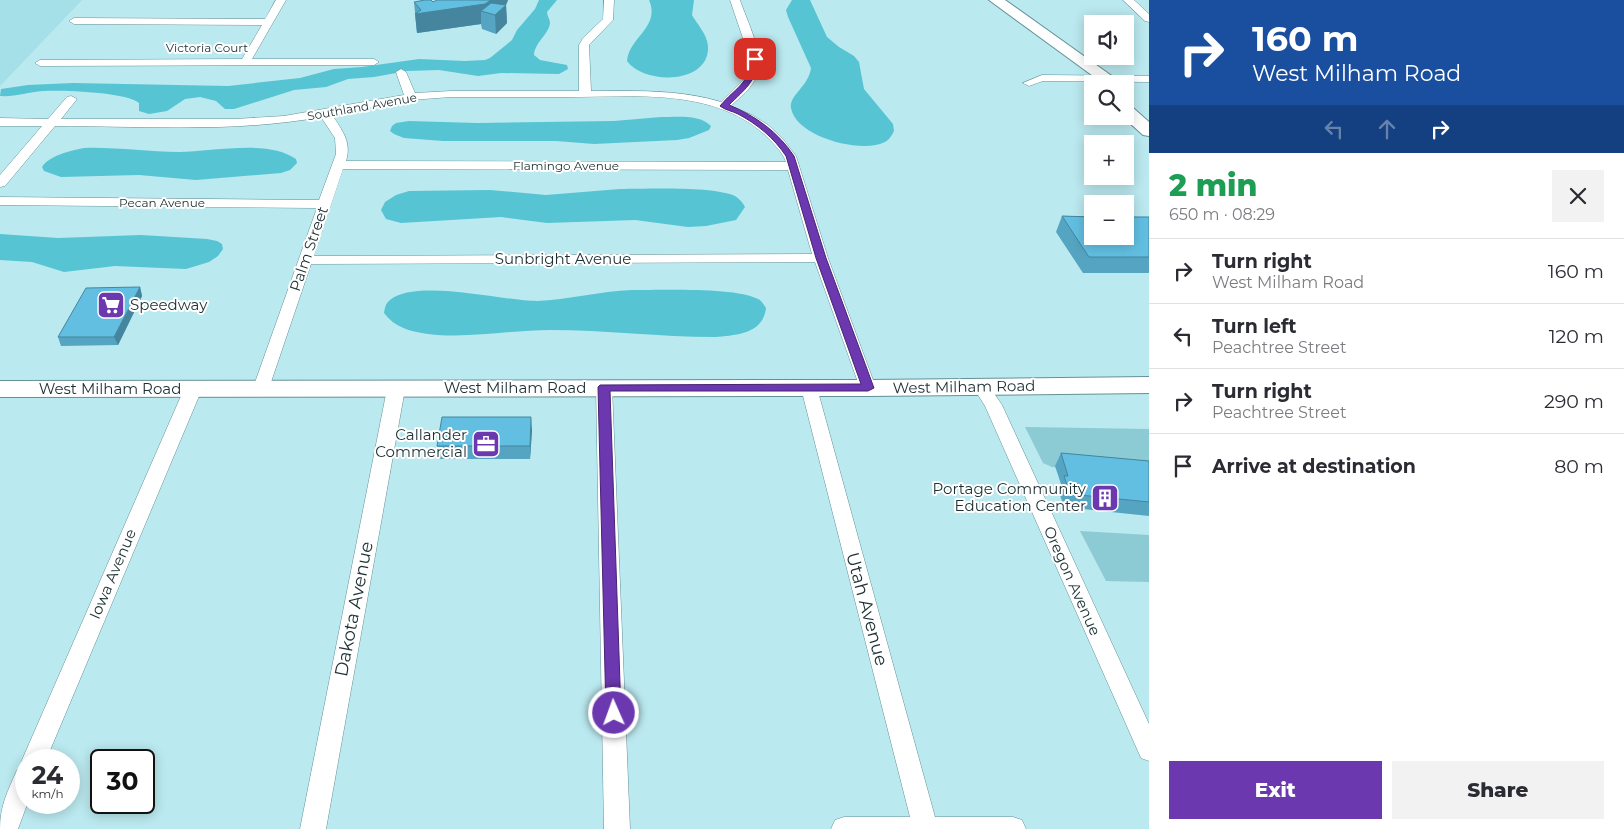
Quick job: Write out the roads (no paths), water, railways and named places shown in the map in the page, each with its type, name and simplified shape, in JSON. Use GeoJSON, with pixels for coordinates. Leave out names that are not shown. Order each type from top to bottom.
{"type":"FeatureCollection","features":[{"type":"Feature","properties":{"kind":"street"},"geometry":{"type":"LineString","coordinates":[[246,61],[281,0]]}},
{"type":"Feature","properties":{"kind":"street"},"geometry":{"type":"LineString","coordinates":[[585,93],[584,45],[608,20],[609,0]]}},
{"type":"Feature","properties":{"kind":"street"},"geometry":{"type":"LineString","coordinates":[[724,106],[749,81],[753,74],[755,59],[735,0]]}},
{"type":"Feature","properties":{"kind":"street"},"geometry":{"type":"LineString","coordinates":[[979,0],[1045,46],[1084,78]]}},
{"type":"Feature","properties":{"kind":"street"},"geometry":{"type":"LineString","coordinates":[[996,0],[1102,75]]}},
{"type":"Feature","properties":{"kind":"street"},"geometry":{"type":"LineString","coordinates":[[1128,0],[1149,19]]}},
{"type":"Feature","properties":{"kind":"street"},"geometry":{"type":"LineString","coordinates":[[74,22],[268,22]]}},
{"type":"Feature","properties":{"kind":"street","name":"Victoria Court"},"geometry":{"type":"LineString","coordinates":[[40,63],[374,62]]}},
{"type":"Feature","properties":{"kind":"street"},"geometry":{"type":"LineString","coordinates":[[401,72],[411,97]]}},
{"type":"Feature","properties":{"kind":"street"},"geometry":{"type":"LineString","coordinates":[[1134,80],[1149,79]]}},
{"type":"Feature","properties":{"kind":"street"},"geometry":{"type":"LineString","coordinates":[[1134,88],[1149,87]]}},
{"type":"Feature","properties":{"kind":"street","name":"Southland Avenue"},"geometry":{"type":"LineString","coordinates":[[0,122],[234,123],[284,120],[411,97],[451,94],[665,94],[724,106],[740,112],[773,134],[790,156],[821,258],[868,388]]}},
{"type":"Feature","properties":{"kind":"street"},"geometry":{"type":"LineString","coordinates":[[1134,97],[1149,110]]}},
{"type":"Feature","properties":{"kind":"street"},"geometry":{"type":"LineString","coordinates":[[0,183],[71,99]]}},
{"type":"Feature","properties":{"kind":"street","name":"Palm Street"},"geometry":{"type":"LineString","coordinates":[[261,388],[342,154],[341,138],[325,113]]}},
{"type":"Feature","properties":{"kind":"street"},"geometry":{"type":"LineString","coordinates":[[1134,118],[1149,131]]}},
{"type":"Feature","properties":{"kind":"street","name":"Flamingo Avenue"},"geometry":{"type":"LineString","coordinates":[[339,165],[793,166]]}},
{"type":"Feature","properties":{"kind":"street","name":"Pecan Avenue"},"geometry":{"type":"LineString","coordinates":[[0,201],[14,203],[324,204]]}},
{"type":"Feature","properties":{"kind":"street","name":"Sunbright Avenue"},"geometry":{"type":"LineString","coordinates":[[305,260],[821,258]]}},
{"type":"Feature","properties":{"kind":"street","name":"West Milham Road"},"geometry":{"type":"LineString","coordinates":[[0,388],[868,388],[1149,385]]}},
{"type":"Feature","properties":{"kind":"street"},"geometry":{"type":"LineString","coordinates":[[604,387],[617,829]]}},
{"type":"Feature","properties":{"kind":"street","name":"Oregon Avenue"},"geometry":{"type":"LineString","coordinates":[[981,387],[993,405],[1149,750]]}},
{"type":"Feature","properties":{"kind":"street","name":"Utah Avenue"},"geometry":{"type":"LineString","coordinates":[[809,388],[926,828]]}},
{"type":"Feature","properties":{"kind":"street","name":"Iowa Avenue"},"geometry":{"type":"LineString","coordinates":[[39,749],[193,389]]}},
{"type":"Feature","properties":{"kind":"street","name":"Dakota Avenue"},"geometry":{"type":"LineString","coordinates":[[313,829],[396,389]]}},
{"type":"Feature","properties":{"kind":"street"},"geometry":{"type":"LineString","coordinates":[[5,829],[15,805]]}},
{"type":"Feature","properties":{"kind":"street"},"geometry":{"type":"LineString","coordinates":[[844,829],[1012,829]]}},
{"type":"Feature","properties":{"kind":"place","name":"Speedway"},"geometry":{"type":"Point","coordinates":[111,305]}},
{"type":"Feature","properties":{"kind":"place","name":"Callander Commercial"},"geometry":{"type":"Point","coordinates":[486,444]}},
{"type":"Feature","properties":{"kind":"place","name":"Portage Community Education Center"},"geometry":{"type":"Point","coordinates":[1105,498]}}]}
